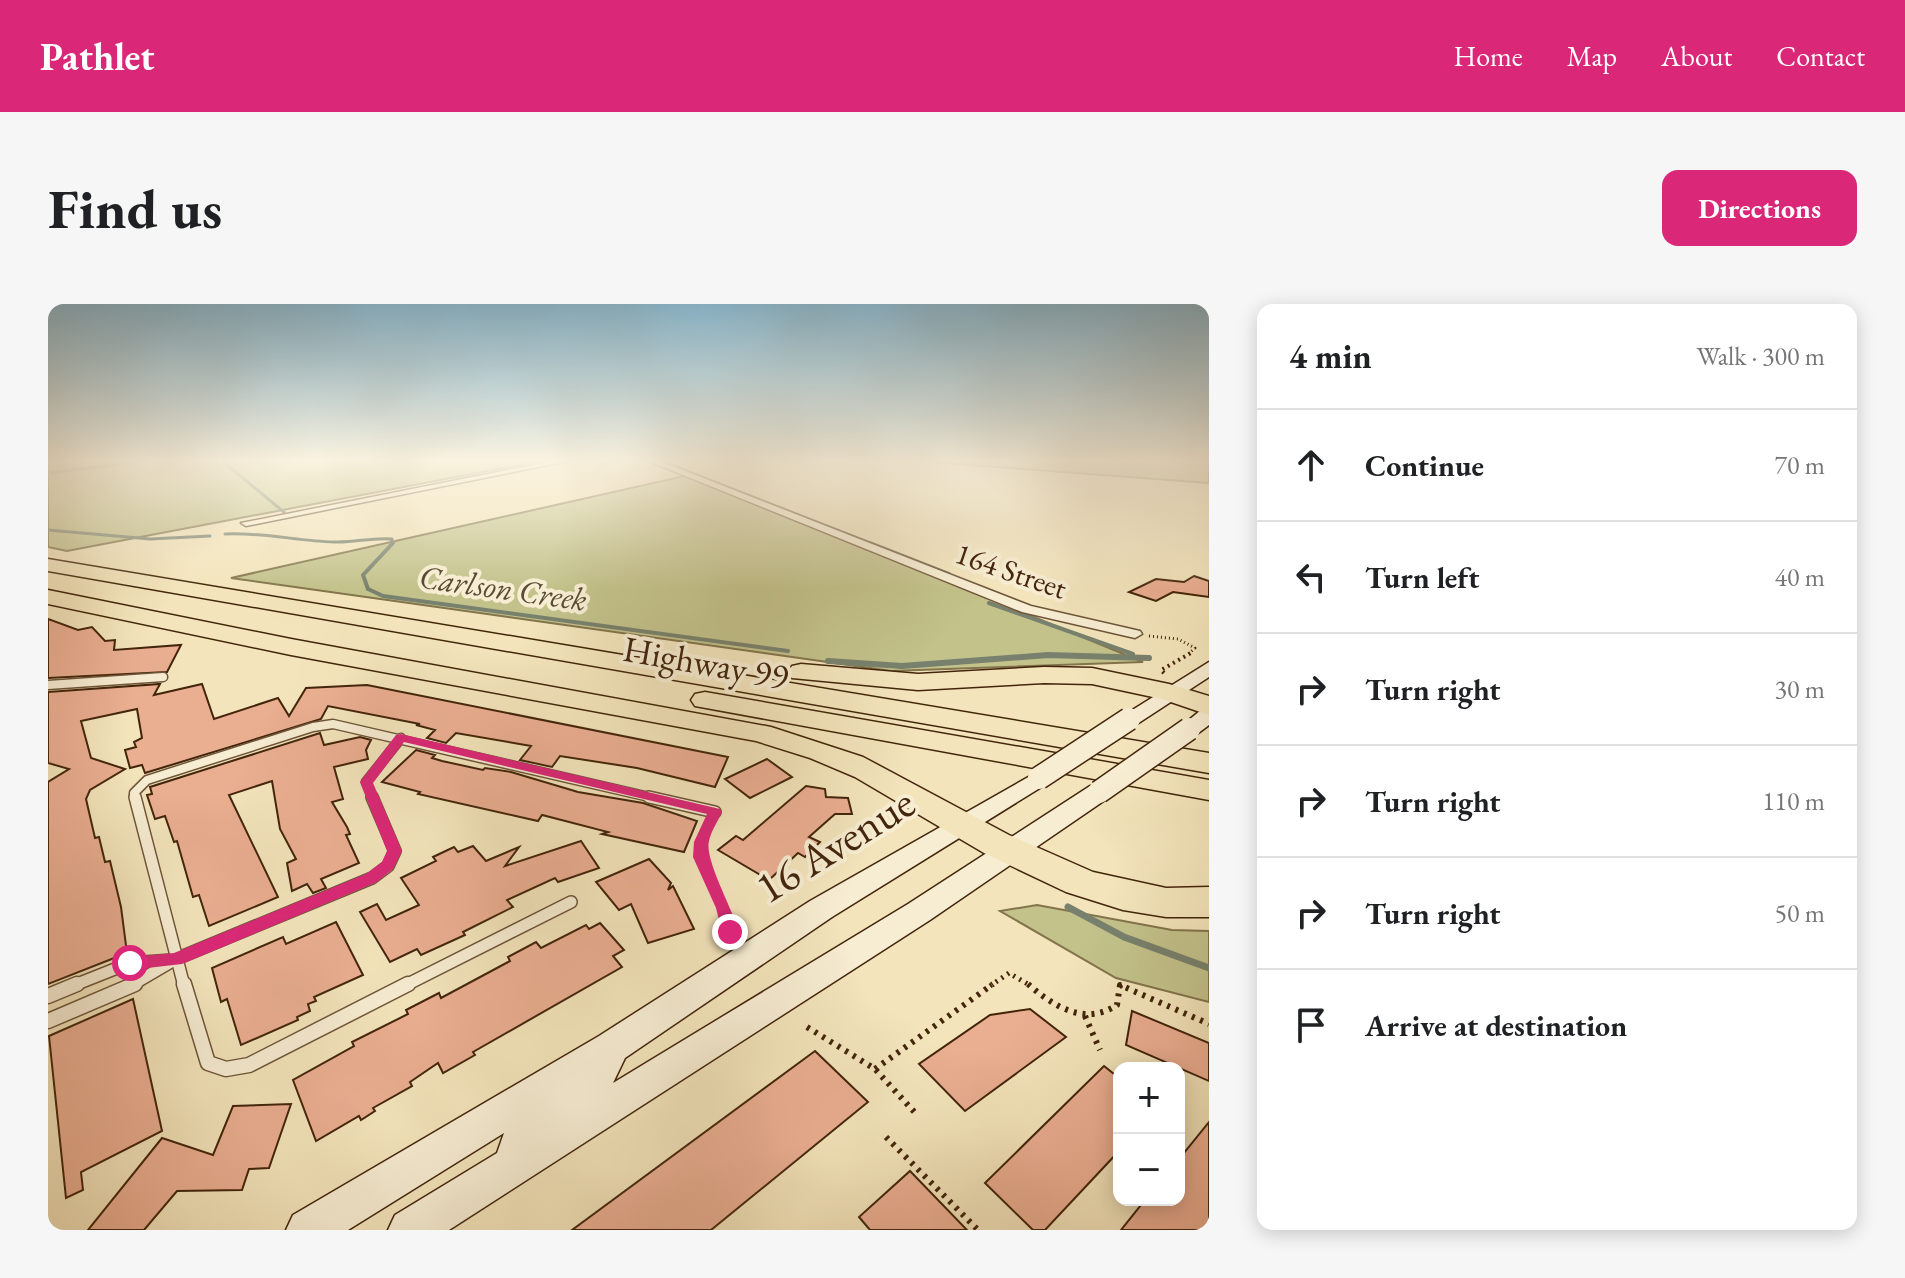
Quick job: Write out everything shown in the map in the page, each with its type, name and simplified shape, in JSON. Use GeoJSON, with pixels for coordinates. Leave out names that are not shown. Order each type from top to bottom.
{"type":"FeatureCollection","features":[{"type":"Feature","properties":{"kind":"highway","name":"Highway 99"},"geometry":{"type":"LineString","coordinates":[[48,565],[1209,763]]}},
{"type":"Feature","properties":{"kind":"highway"},"geometry":{"type":"LineString","coordinates":[[120,577],[855,679],[940,682],[1068,674],[1168,683],[1209,706]]}},
{"type":"Feature","properties":{"kind":"highway","name":"Highway 99"},"geometry":{"type":"LineString","coordinates":[[48,584],[1209,790]]}},
{"type":"Feature","properties":{"kind":"highway"},"geometry":{"type":"LineString","coordinates":[[48,597],[291,647],[760,733],[857,766],[1013,852],[1071,878],[1139,899],[1167,903],[1209,902]]}},
{"type":"Feature","properties":{"kind":"main road","name":"16 Avenue"},"geometry":{"type":"LineString","coordinates":[[308,1230],[612,1047],[821,909],[1039,778],[1129,719],[1168,683],[1209,668]]}},
{"type":"Feature","properties":{"kind":"main road"},"geometry":{"type":"LineString","coordinates":[[410,1230],[1013,852],[1209,715]]}},
{"type":"Feature","properties":{"kind":"main road"},"geometry":{"type":"LineString","coordinates":[[514,1162],[523,1134],[538,1119],[595,1081],[612,1047]]}},
{"type":"Feature","properties":{"kind":"street"},"geometry":{"type":"LineString","coordinates":[[246,523],[347,503]]}},
{"type":"Feature","properties":{"kind":"street","name":"164 Street"},"geometry":{"type":"LineString","coordinates":[[759,503],[1027,609],[1135,634]]}},
{"type":"Feature","properties":{"kind":"lane"},"geometry":{"type":"LineString","coordinates":[[48,685],[163,677]]}},
{"type":"Feature","properties":{"kind":"lane"},"geometry":{"type":"LineString","coordinates":[[571,902],[249,1065],[226,1069],[208,1063],[176,959],[134,793],[147,780],[323,724],[401,738],[715,812]]}},
{"type":"Feature","properties":{"kind":"lane"},"geometry":{"type":"LineString","coordinates":[[48,1021],[140,982],[176,959],[372,878],[388,866],[395,851],[366,782],[401,738]]}},
{"type":"Feature","properties":{"kind":"lane"},"geometry":{"type":"LineString","coordinates":[[48,996],[130,963],[176,959]]}},
{"type":"Feature","properties":{"kind":"path"},"geometry":{"type":"LineString","coordinates":[[1135,634],[1178,639],[1195,648],[1161,670],[1168,683]]}},
{"type":"Feature","properties":{"kind":"path"},"geometry":{"type":"LineString","coordinates":[[715,812],[701,842],[701,857],[724,908],[730,938]]}},
{"type":"Feature","properties":{"kind":"path"},"geometry":{"type":"LineString","coordinates":[[875,1069],[1009,973],[1021,978],[1052,1004],[1084,1015],[1105,1015],[1117,1005],[1120,985],[1209,1024]]}},
{"type":"Feature","properties":{"kind":"path"},"geometry":{"type":"LineString","coordinates":[[1084,1015],[1100,1050]]}},
{"type":"Feature","properties":{"kind":"path"},"geometry":{"type":"LineString","coordinates":[[807,1027],[875,1069],[918,1116]]}},
{"type":"Feature","properties":{"kind":"path"},"geometry":{"type":"LineString","coordinates":[[886,1137],[978,1230]]}},
{"type":"Feature","properties":{"kind":"shaded area"},"geometry":{"type":"Polygon","coordinates":[[[48,503],[319,503],[67,551],[48,547],[48,503]]]}},
{"type":"Feature","properties":{"kind":"shaded area"},"geometry":{"type":"Polygon","coordinates":[[[564,503],[757,503],[1143,662],[891,671],[231,578],[564,503]]]}},
{"type":"Feature","properties":{"kind":"shaded area"},"geometry":{"type":"Polygon","coordinates":[[[1037,905],[1172,930],[1209,931],[1209,1002],[1116,978],[1000,911],[1037,905]]]}},
{"type":"Feature","properties":{"kind":"building"},"geometry":{"type":"Polygon","coordinates":[[[1194,576],[1209,581],[1209,597],[1173,592],[1156,601],[1129,592],[1156,579],[1184,582],[1194,576]]]}},
{"type":"Feature","properties":{"kind":"building"},"geometry":{"type":"Polygon","coordinates":[[[48,619],[78,630],[92,627],[105,641],[115,640],[114,650],[181,645],[167,672],[48,678],[48,619]]]}},
{"type":"Feature","properties":{"kind":"building"},"geometry":{"type":"Polygon","coordinates":[[[160,684],[154,695],[202,684],[214,719],[278,698],[289,716],[306,688],[367,685],[728,757],[715,787],[637,768],[560,756],[552,767],[520,760],[531,746],[456,733],[446,743],[427,738],[435,730],[416,725],[420,724],[328,706],[321,719],[145,773],[142,765],[130,768],[125,750],[136,747],[134,742],[142,738],[137,709],[81,721],[91,758],[125,769],[90,790],[86,799],[95,838],[99,837],[105,862],[110,861],[121,907],[127,953],[48,984],[48,782],[69,769],[48,763],[48,692],[160,684]]]}},
{"type":"Feature","properties":{"kind":"building"},"geometry":{"type":"Polygon","coordinates":[[[320,733],[324,745],[360,737],[371,740],[366,750],[368,759],[334,767],[343,799],[332,802],[347,827],[350,834],[346,835],[359,863],[321,879],[326,888],[313,893],[307,884],[292,891],[287,863],[296,859],[280,829],[272,781],[229,795],[278,897],[209,926],[199,895],[193,897],[177,841],[174,842],[165,816],[155,819],[147,795],[152,794],[150,787],[320,733]]]}},
{"type":"Feature","properties":{"kind":"building"},"geometry":{"type":"Polygon","coordinates":[[[416,750],[435,755],[432,758],[442,761],[483,770],[511,772],[578,792],[643,803],[697,821],[684,852],[602,834],[608,832],[542,815],[538,821],[418,794],[420,792],[382,782],[416,750]]]}},
{"type":"Feature","properties":{"kind":"building"},"geometry":{"type":"Polygon","coordinates":[[[767,759],[792,777],[750,798],[725,779],[767,759]]]}},
{"type":"Feature","properties":{"kind":"building"},"geometry":{"type":"Polygon","coordinates":[[[806,786],[825,789],[826,797],[848,798],[852,814],[835,814],[809,837],[820,842],[805,857],[798,853],[769,880],[718,850],[736,836],[743,840],[806,786]]]}},
{"type":"Feature","properties":{"kind":"building"},"geometry":{"type":"Polygon","coordinates":[[[581,841],[599,868],[558,882],[555,878],[507,900],[513,907],[463,932],[465,935],[421,955],[417,949],[390,962],[360,912],[377,904],[386,920],[419,905],[401,878],[436,861],[433,857],[454,847],[458,852],[473,846],[486,861],[519,847],[505,866],[581,841]]]}},
{"type":"Feature","properties":{"kind":"building"},"geometry":{"type":"Polygon","coordinates":[[[649,859],[671,883],[668,890],[673,886],[694,929],[648,943],[631,904],[619,910],[596,882],[649,859]]]}},
{"type":"Feature","properties":{"kind":"building"},"geometry":{"type":"Polygon","coordinates":[[[336,922],[363,975],[314,997],[316,1001],[308,1004],[310,1011],[297,1017],[298,1020],[241,1045],[227,999],[221,1002],[212,968],[283,937],[286,944],[336,922]]]}},
{"type":"Feature","properties":{"kind":"building"},"geometry":{"type":"Polygon","coordinates":[[[600,923],[624,950],[613,956],[622,967],[473,1052],[475,1055],[443,1073],[438,1063],[410,1082],[412,1086],[373,1108],[375,1111],[361,1120],[359,1116],[316,1141],[293,1080],[354,1046],[352,1042],[408,1014],[406,1010],[439,993],[441,998],[510,961],[508,957],[536,942],[541,948],[586,925],[589,929],[600,923]]]}},
{"type":"Feature","properties":{"kind":"building"},"geometry":{"type":"Polygon","coordinates":[[[133,999],[162,1131],[81,1172],[83,1190],[66,1198],[49,1036],[133,999]]]}},
{"type":"Feature","properties":{"kind":"building"},"geometry":{"type":"Polygon","coordinates":[[[1030,1009],[1066,1037],[965,1111],[919,1064],[990,1015],[1030,1009]]]}},
{"type":"Feature","properties":{"kind":"building"},"geometry":{"type":"Polygon","coordinates":[[[1132,1011],[1209,1043],[1209,1081],[1185,1071],[1185,1062],[1165,1062],[1126,1045],[1132,1011]]]}},
{"type":"Feature","properties":{"kind":"building"},"geometry":{"type":"Polygon","coordinates":[[[815,1051],[868,1102],[711,1230],[572,1230],[815,1051]]]}},
{"type":"Feature","properties":{"kind":"building"},"geometry":{"type":"Polygon","coordinates":[[[1104,1066],[1113,1073],[1113,1157],[1045,1230],[1033,1230],[985,1183],[1104,1066]]]}},
{"type":"Feature","properties":{"kind":"building"},"geometry":{"type":"Polygon","coordinates":[[[291,1104],[269,1168],[249,1169],[242,1190],[177,1191],[144,1230],[88,1230],[162,1138],[213,1155],[233,1106],[291,1104]]]}},
{"type":"Feature","properties":{"kind":"building"},"geometry":{"type":"Polygon","coordinates":[[[1209,1122],[1209,1230],[1121,1230],[1140,1206],[1185,1206],[1185,1152],[1209,1122]]]}},
{"type":"Feature","properties":{"kind":"building"},"geometry":{"type":"Polygon","coordinates":[[[910,1171],[967,1230],[870,1230],[859,1217],[910,1171]]]}},
{"type":"Feature","properties":{"kind":"waterway"},"geometry":{"type":"LineString","coordinates":[[273,503],[284,512]]}},
{"type":"Feature","properties":{"kind":"waterway"},"geometry":{"type":"LineString","coordinates":[[769,503],[875,545]]}},
{"type":"Feature","properties":{"kind":"waterway"},"geometry":{"type":"LineString","coordinates":[[48,530],[150,539],[210,536]]}},
{"type":"Feature","properties":{"kind":"waterway","name":"Carlson Creek"},"geometry":{"type":"LineString","coordinates":[[225,534],[334,542],[392,539],[391,545]]}},
{"type":"Feature","properties":{"kind":"waterway","name":"Carlson Creek"},"geometry":{"type":"LineString","coordinates":[[393,543],[363,575],[368,589],[383,596],[788,651]]}},
{"type":"Feature","properties":{"kind":"waterway"},"geometry":{"type":"LineString","coordinates":[[870,543],[949,574]]}},
{"type":"Feature","properties":{"kind":"waterway"},"geometry":{"type":"LineString","coordinates":[[989,603],[1133,654]]}},
{"type":"Feature","properties":{"kind":"waterway"},"geometry":{"type":"LineString","coordinates":[[828,661],[902,666],[1048,655]]}},
{"type":"Feature","properties":{"kind":"waterway"},"geometry":{"type":"LineString","coordinates":[[1048,655],[1149,658]]}},
{"type":"Feature","properties":{"kind":"waterway","name":"Carlson Creek"},"geometry":{"type":"LineString","coordinates":[[1068,907],[1124,937],[1209,968]]}},
{"type":"Feature","properties":{"kind":"route"},"geometry":{"type":"LineString","coordinates":[[130,963],[176,959],[372,878],[388,866],[395,851],[366,782],[401,738],[715,812],[701,842],[701,857],[724,908],[730,932]]}}]}
